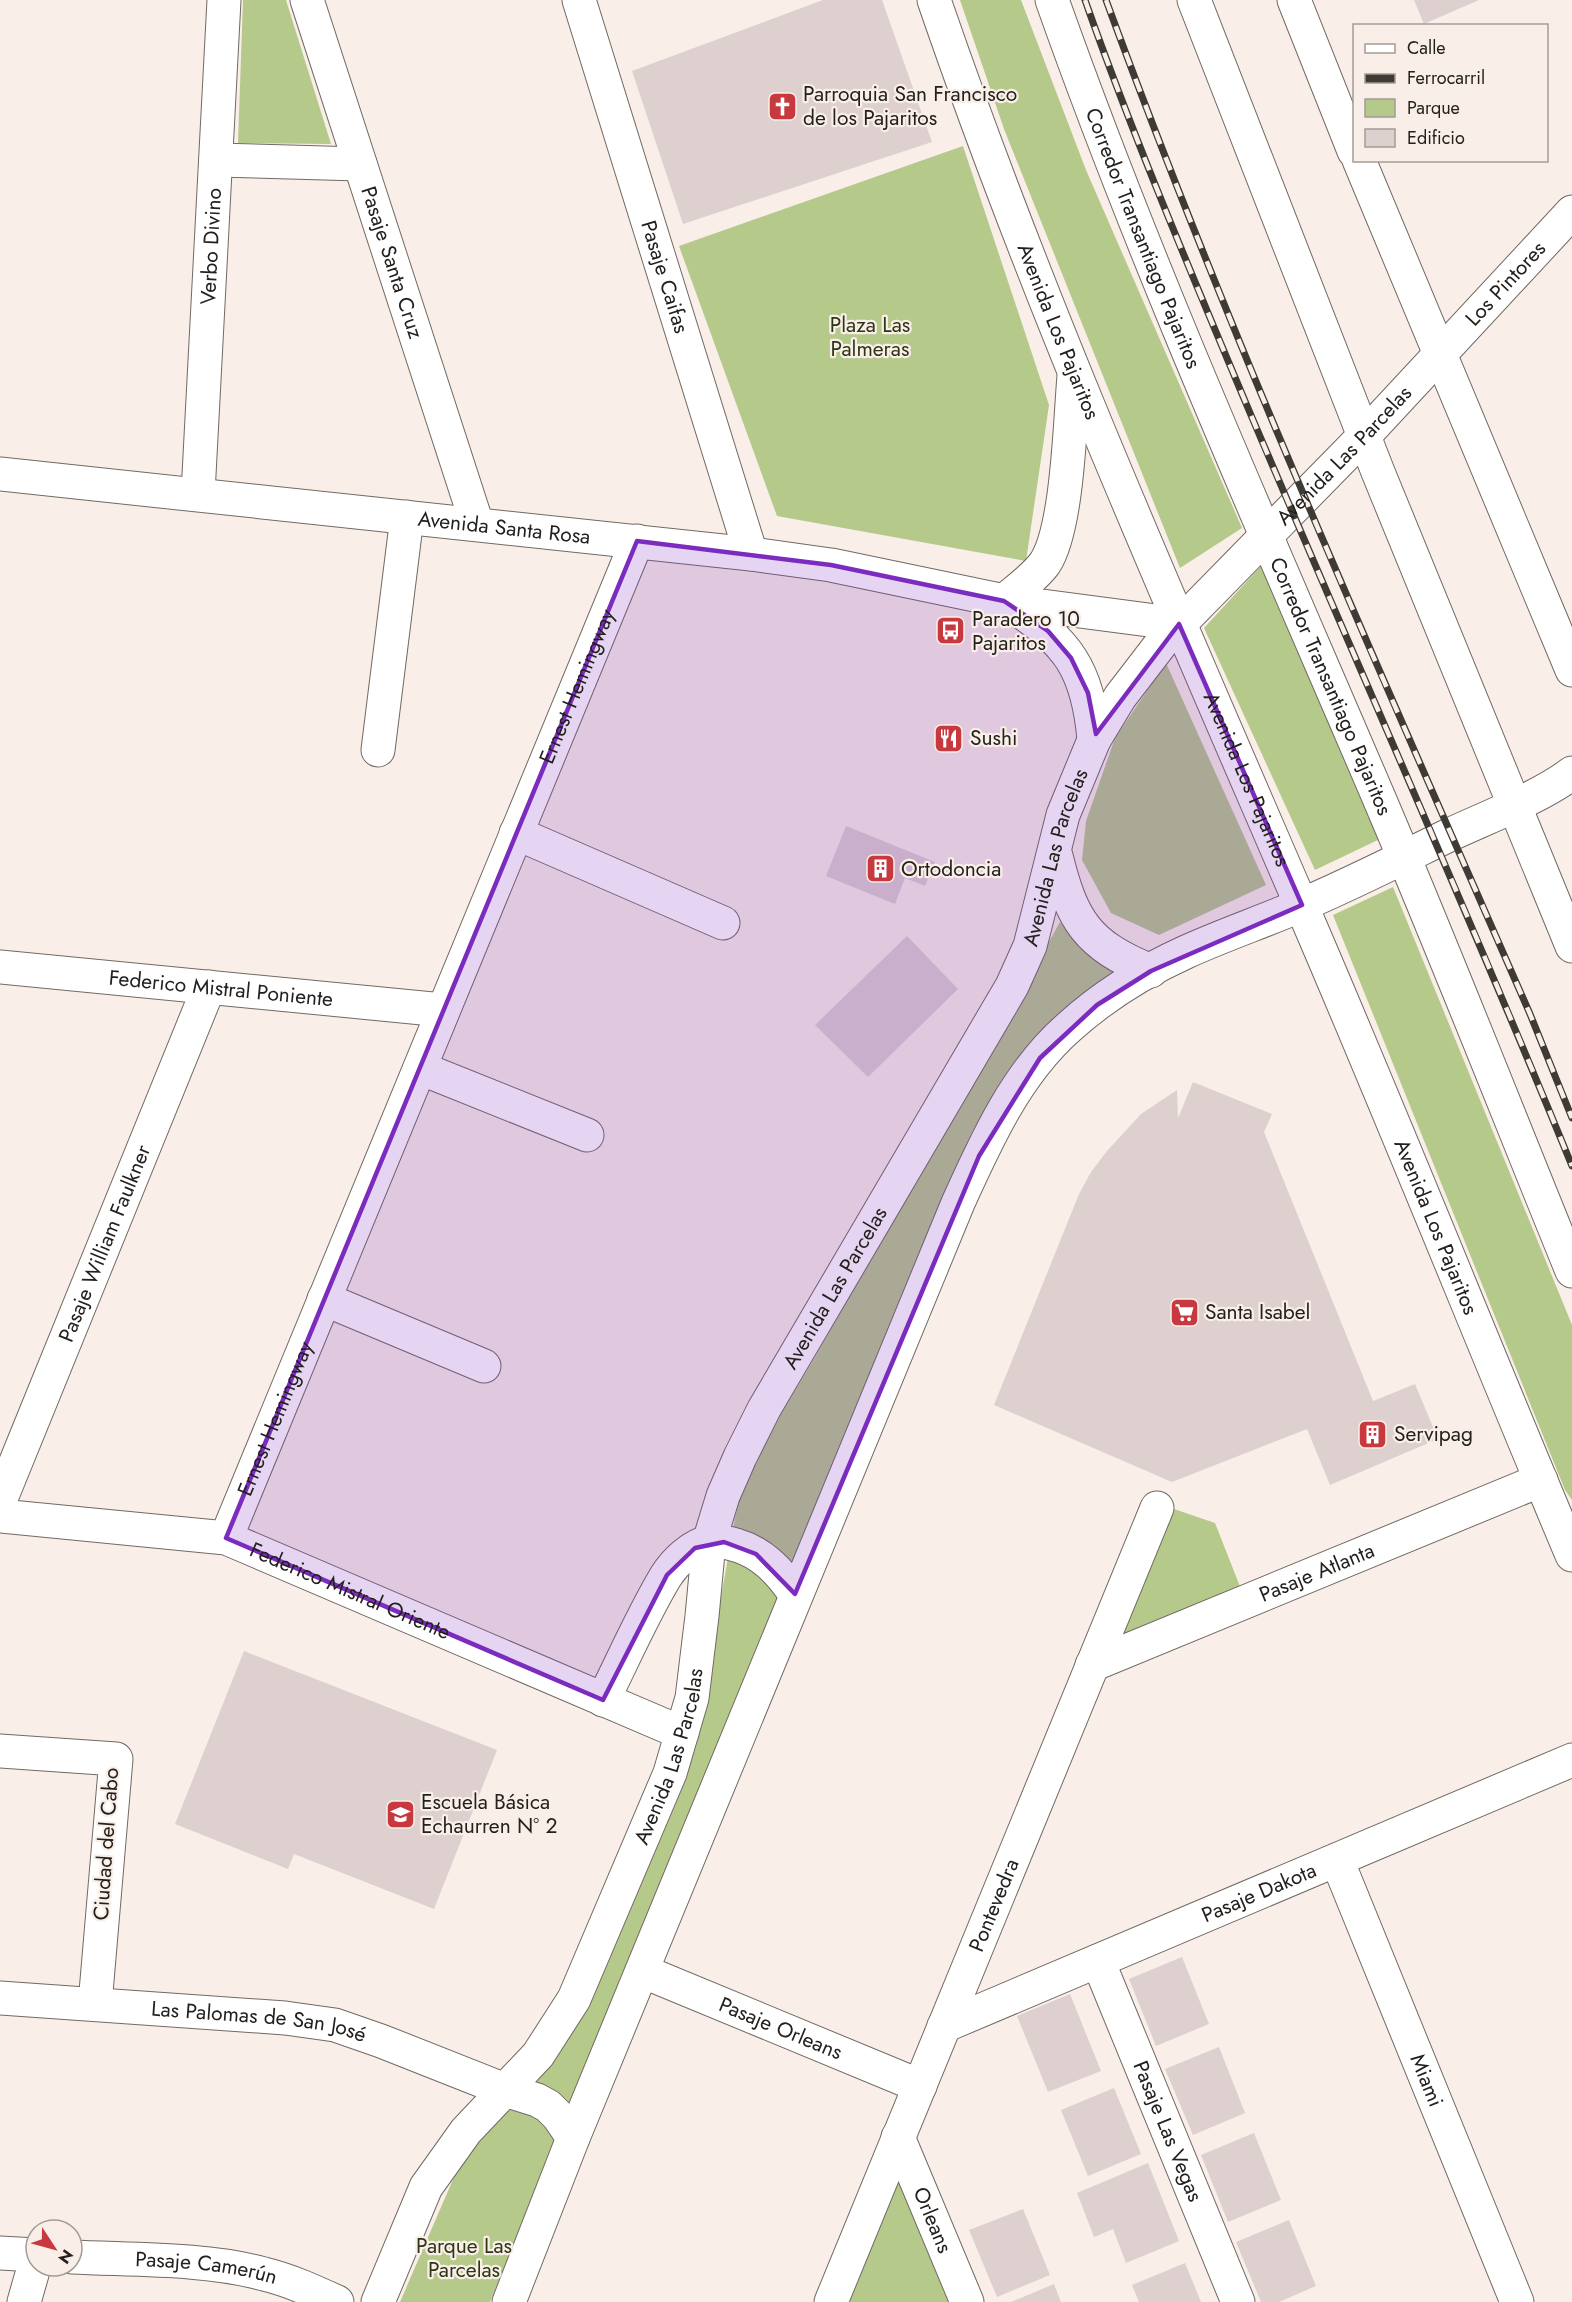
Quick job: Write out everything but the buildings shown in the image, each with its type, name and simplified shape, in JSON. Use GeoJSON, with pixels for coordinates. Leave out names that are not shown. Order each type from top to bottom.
{"type":"FeatureCollection","features":[{"type":"Feature","properties":{"kind":"street","name":"Verbo Divino"},"geometry":{"type":"LineString","coordinates":[[198,494],[224,0]]}},
{"type":"Feature","properties":{"kind":"street","name":"Pasaje Santa Cruz"},"geometry":{"type":"LineString","coordinates":[[307,0],[477,524]]}},
{"type":"Feature","properties":{"kind":"street","name":"Pasaje Caifas"},"geometry":{"type":"LineString","coordinates":[[579,0],[752,554]]}},
{"type":"Feature","properties":{"kind":"street","name":"Avenida Los Pajaritos"},"geometry":{"type":"LineString","coordinates":[[934,0],[1011,210],[1074,371],[1179,624],[1302,905],[1572,1555]]}},
{"type":"Feature","properties":{"kind":"street","name":"Corredor Transantiago Pajaritos"},"geometry":{"type":"LineString","coordinates":[[1052,0],[1155,270],[1404,857],[1572,1271]]}},
{"type":"Feature","properties":{"kind":"street"},"geometry":{"type":"LineString","coordinates":[[1194,0],[1364,436],[1572,946]]}},
{"type":"Feature","properties":{"kind":"street"},"geometry":{"type":"LineString","coordinates":[[1294,0],[1353,149]]}},
{"type":"Feature","properties":{"kind":"street"},"geometry":{"type":"LineString","coordinates":[[216,160],[360,164]]}},
{"type":"Feature","properties":{"kind":"street"},"geometry":{"type":"LineString","coordinates":[[1360,162],[1572,670]]}},
{"type":"Feature","properties":{"kind":"street","name":"Los Pintores"},"geometry":{"type":"LineString","coordinates":[[1441,355],[1572,212]]}},
{"type":"Feature","properties":{"kind":"street","name":"Avenida Las Parcelas"},"geometry":{"type":"LineString","coordinates":[[378,2302],[426,2187],[466,2131],[538,2055],[574,1999],[670,1773],[692,1698],[709,1542],[731,1476],[764,1409],[1012,986],[1030,946],[1063,815],[1094,740],[1120,697],[1149,658],[1179,624],[1441,355]]}},
{"type":"Feature","properties":{"kind":"street"},"geometry":{"type":"LineString","coordinates":[[1004,601],[1046,562],[1052,547],[1063,497],[1074,371]]}},
{"type":"Feature","properties":{"kind":"street","name":"Avenida Santa Rosa"},"geometry":{"type":"LineString","coordinates":[[0,474],[752,554],[831,565],[1004,601],[1179,624]]}},
{"type":"Feature","properties":{"kind":"street"},"geometry":{"type":"LineString","coordinates":[[378,750],[407,517]]}},
{"type":"Feature","properties":{"kind":"street","name":"Ernest Hemingway"},"geometry":{"type":"LineString","coordinates":[[226,1538],[637,541]]}},
{"type":"Feature","properties":{"kind":"street","name":"Avenida Santa Rosa"},"geometry":{"type":"LineString","coordinates":[[1004,601],[1048,631],[1071,658],[1088,693],[1094,740]]}},
{"type":"Feature","properties":{"kind":"street"},"geometry":{"type":"LineString","coordinates":[[509,2302],[573,2138],[795,1594],[958,1203],[997,1122],[1040,1058],[1067,1029],[1097,1005],[1185,952],[1302,905],[1514,804],[1563,780],[1572,773]]}},
{"type":"Feature","properties":{"kind":"street"},"geometry":{"type":"LineString","coordinates":[[516,833],[723,923]]}},
{"type":"Feature","properties":{"kind":"street"},"geometry":{"type":"LineString","coordinates":[[1054,852],[1065,894],[1075,915],[1114,954],[1151,971]]}},
{"type":"Feature","properties":{"kind":"street","name":"Federico Mistral Poniente"},"geometry":{"type":"LineString","coordinates":[[0,967],[443,1010]]}},
{"type":"Feature","properties":{"kind":"street","name":"Pasaje William Faulkner"},"geometry":{"type":"LineString","coordinates":[[0,1501],[209,987]]}},
{"type":"Feature","properties":{"kind":"street"},"geometry":{"type":"LineString","coordinates":[[420,1068],[587,1136]]}},
{"type":"Feature","properties":{"kind":"street"},"geometry":{"type":"LineString","coordinates":[[324,1299],[484,1366]]}},
{"type":"Feature","properties":{"kind":"street","name":"Pasaje Atlanta"},"geometry":{"type":"LineString","coordinates":[[1092,1665],[1541,1480]]}},
{"type":"Feature","properties":{"kind":"street","name":"Pontevedra"},"geometry":{"type":"LineString","coordinates":[[831,2302],[1157,1508]]}},
{"type":"Feature","properties":{"kind":"street","name":"Federico Mistral Oriente"},"geometry":{"type":"LineString","coordinates":[[0,1516],[226,1538],[682,1733]]}},
{"type":"Feature","properties":{"kind":"street"},"geometry":{"type":"LineString","coordinates":[[603,1700],[667,1575],[683,1556],[709,1542],[738,1546],[771,1564],[795,1594]]}},
{"type":"Feature","properties":{"kind":"street","name":"Ciudad del Cabo"},"geometry":{"type":"LineString","coordinates":[[0,1751],[116,1760],[95,2004]]}},
{"type":"Feature","properties":{"kind":"street","name":"Pasaje Dakota"},"geometry":{"type":"LineString","coordinates":[[944,2026],[1572,1760]]}},
{"type":"Feature","properties":{"kind":"street","name":"Miami"},"geometry":{"type":"LineString","coordinates":[[1337,1860],[1517,2302]]}},
{"type":"Feature","properties":{"kind":"street","name":"Pasaje Las Vegas"},"geometry":{"type":"LineString","coordinates":[[1098,1961],[1238,2302]]}},
{"type":"Feature","properties":{"kind":"street","name":"Pasaje Orleans"},"geometry":{"type":"LineString","coordinates":[[642,1971],[920,2086]]}},
{"type":"Feature","properties":{"kind":"street","name":"Las Palomas de San José"},"geometry":{"type":"LineString","coordinates":[[0,1998],[285,2018],[335,2025],[537,2100],[548,2106],[573,2138]]}},
{"type":"Feature","properties":{"kind":"street","name":"Orleans"},"geometry":{"type":"LineString","coordinates":[[898,2137],[967,2302]]}},
{"type":"Feature","properties":{"kind":"street"},"geometry":{"type":"LineString","coordinates":[[0,2253],[24,2254]]}},
{"type":"Feature","properties":{"kind":"street","name":"Pasaje Camerún"},"geometry":{"type":"LineString","coordinates":[[84,2258],[240,2268],[290,2281],[337,2302]]}},
{"type":"Feature","properties":{"kind":"street"},"geometry":{"type":"LineString","coordinates":[[24,2302],[31,2278]]}},
{"type":"Feature","properties":{"kind":"highlighted area"},"geometry":{"type":"Polygon","coordinates":[[[637,541],[831,565],[1004,601],[1048,631],[1071,658],[1088,693],[1096,734],[1179,624],[1302,905],[1151,971],[1097,1005],[1040,1058],[979,1156],[795,1594],[756,1554],[724,1542],[695,1548],[667,1575],[603,1700],[226,1538],[637,541]]]}},
{"type":"Feature","properties":{"kind":"green space"},"geometry":{"type":"Polygon","coordinates":[[[243,0],[286,0],[331,144],[238,143],[243,0]]]}},
{"type":"Feature","properties":{"kind":"green space"},"geometry":{"type":"Polygon","coordinates":[[[960,0],[1021,0],[1086,170],[1242,528],[1180,568],[1004,129],[960,0]]]}},
{"type":"Feature","properties":{"kind":"green space","name":"Plaza Las Palmeras"},"geometry":{"type":"Polygon","coordinates":[[[963,146],[1049,405],[1026,561],[777,516],[679,246],[963,146]]]}},
{"type":"Feature","properties":{"kind":"green space"},"geometry":{"type":"Polygon","coordinates":[[[1261,566],[1380,839],[1315,870],[1204,628],[1261,566]]]}},
{"type":"Feature","properties":{"kind":"green space"},"geometry":{"type":"Polygon","coordinates":[[[1166,663],[1266,885],[1159,935],[1111,913],[1082,860],[1086,821],[1115,738],[1166,663]]]}},
{"type":"Feature","properties":{"kind":"green space"},"geometry":{"type":"Polygon","coordinates":[[[1393,887],[1572,1325],[1572,1500],[1565,1490],[1333,915],[1393,887]]]}},
{"type":"Feature","properties":{"kind":"green space","name":"Parque Las Parcelas"},"geometry":{"type":"Polygon","coordinates":[[[1060,922],[1086,951],[1119,973],[990,1102],[972,1132],[800,1543],[783,1593],[490,2302],[400,2302],[464,2154],[521,2087],[704,1693],[742,1479],[814,1359],[1060,922]]]}},
{"type":"Feature","properties":{"kind":"green space"},"geometry":{"type":"Polygon","coordinates":[[[1174,1509],[1215,1523],[1241,1589],[1115,1645],[1174,1509]]]}},
{"type":"Feature","properties":{"kind":"green space"},"geometry":{"type":"Polygon","coordinates":[[[899,2179],[949,2302],[847,2302],[899,2179]]]}},
{"type":"Feature","properties":{"kind":"railway"},"geometry":{"type":"LineString","coordinates":[[1085,0],[1142,152],[1203,301],[1572,1166]]}},
{"type":"Feature","properties":{"kind":"railway"},"geometry":{"type":"LineString","coordinates":[[1106,0],[1154,129],[1257,383],[1364,636],[1530,1014],[1572,1118]]}},
{"type":"Feature","properties":{"kind":"place","name":"Parroquia San Francisco de los Pajaritos"},"geometry":{"type":"Point","coordinates":[782,106]}},
{"type":"Feature","properties":{"kind":"place","name":"Paradero 10 Pajaritos"},"geometry":{"type":"Point","coordinates":[951,631]}},
{"type":"Feature","properties":{"kind":"place","name":"Sushi"},"geometry":{"type":"Point","coordinates":[949,738]}},
{"type":"Feature","properties":{"kind":"place","name":"Ortodoncia"},"geometry":{"type":"Point","coordinates":[880,869]}},
{"type":"Feature","properties":{"kind":"place","name":"Santa Isabel"},"geometry":{"type":"Point","coordinates":[1184,1312]}},
{"type":"Feature","properties":{"kind":"place","name":"Servipag"},"geometry":{"type":"Point","coordinates":[1373,1434]}},
{"type":"Feature","properties":{"kind":"place","name":"Escuela Básica Echaurren Nº 2"},"geometry":{"type":"Point","coordinates":[400,1814]}}]}
